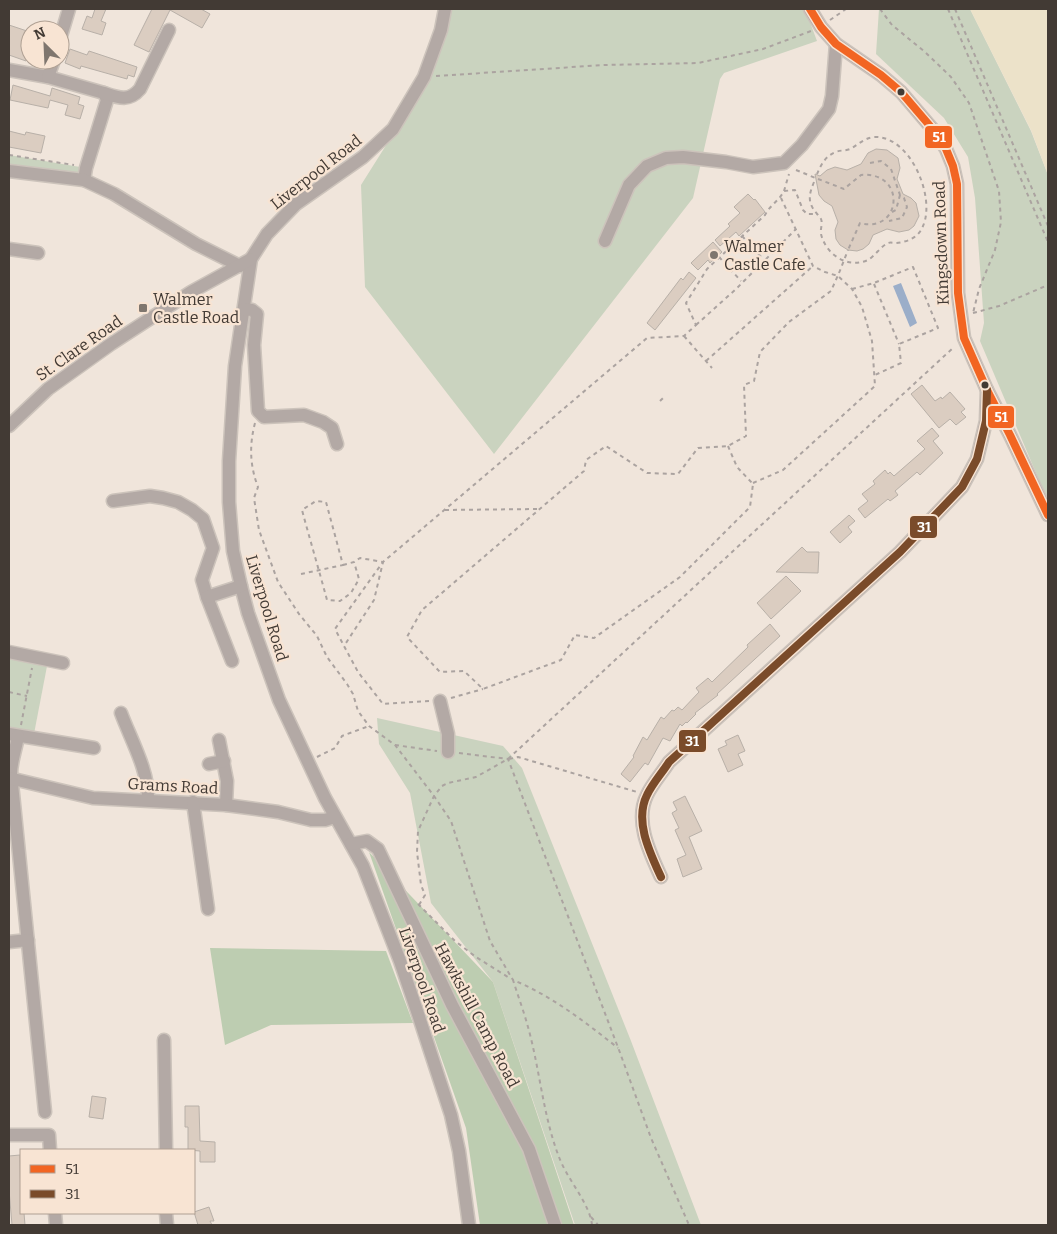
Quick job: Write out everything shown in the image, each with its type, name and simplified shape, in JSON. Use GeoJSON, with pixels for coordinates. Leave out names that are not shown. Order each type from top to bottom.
{"type":"FeatureCollection","features":[{"type":"Feature","properties":{"kind":"street","name":"Liverpool Road"},"geometry":{"type":"LineString","coordinates":[[445,9],[441,30],[424,77],[393,129],[363,157],[296,204],[267,234],[251,259],[235,366],[229,461],[229,502],[233,550],[241,586],[248,613],[279,700],[335,816],[363,866],[400,961],[451,1115],[459,1151],[469,1225]]}},
{"type":"Feature","properties":{"kind":"street","name":"Kingsdown Road"},"geometry":{"type":"LineString","coordinates":[[810,9],[821,27],[836,44],[881,75],[901,92],[936,133],[953,166],[958,201],[958,293],[964,338],[987,390],[1047,509]]}},
{"type":"Feature","properties":{"kind":"street"},"geometry":{"type":"LineString","coordinates":[[9,70],[48,77],[126,98],[134,96],[140,90],[169,30]]}},
{"type":"Feature","properties":{"kind":"street"},"geometry":{"type":"LineString","coordinates":[[605,241],[629,184],[647,166],[666,158],[683,157],[753,167],[784,163],[802,145],[829,109],[833,88],[836,44]]}},
{"type":"Feature","properties":{"kind":"street"},"geometry":{"type":"LineString","coordinates":[[48,77],[50,70]]}},
{"type":"Feature","properties":{"kind":"street"},"geometry":{"type":"LineString","coordinates":[[85,174],[107,100],[104,93]]}},
{"type":"Feature","properties":{"kind":"street"},"geometry":{"type":"LineString","coordinates":[[9,171],[85,174],[196,244],[240,266]]}},
{"type":"Feature","properties":{"kind":"street"},"geometry":{"type":"LineString","coordinates":[[9,249],[38,253]]}},
{"type":"Feature","properties":{"kind":"street","name":"St. Clare Road"},"geometry":{"type":"LineString","coordinates":[[9,426],[48,389],[111,344],[191,292],[251,259]]}},
{"type":"Feature","properties":{"kind":"street"},"geometry":{"type":"LineString","coordinates":[[244,309],[252,310],[257,314],[254,345],[258,411],[264,417],[304,415],[322,422],[332,428],[337,444]]}},
{"type":"Feature","properties":{"kind":"street"},"geometry":{"type":"LineString","coordinates":[[662,877],[649,850],[643,827],[643,807],[646,795],[669,762],[900,552],[962,487],[977,459],[986,421],[987,390]]}},
{"type":"Feature","properties":{"kind":"street"},"geometry":{"type":"LineString","coordinates":[[113,501],[150,496],[163,498],[178,502],[203,519],[214,548],[202,580],[232,661]]}},
{"type":"Feature","properties":{"kind":"street"},"geometry":{"type":"LineString","coordinates":[[207,596],[241,586]]}},
{"type":"Feature","properties":{"kind":"street"},"geometry":{"type":"LineString","coordinates":[[9,652],[63,663]]}},
{"type":"Feature","properties":{"kind":"street"},"geometry":{"type":"LineString","coordinates":[[440,701],[448,734],[448,752]]}},
{"type":"Feature","properties":{"kind":"street"},"geometry":{"type":"LineString","coordinates":[[121,713],[143,772],[148,789],[148,800]]}},
{"type":"Feature","properties":{"kind":"street"},"geometry":{"type":"LineString","coordinates":[[45,1112],[10,778],[11,763],[15,756],[14,735],[94,748]]}},
{"type":"Feature","properties":{"kind":"street"},"geometry":{"type":"LineString","coordinates":[[219,740],[227,781],[226,805]]}},
{"type":"Feature","properties":{"kind":"street"},"geometry":{"type":"LineString","coordinates":[[209,764],[224,760]]}},
{"type":"Feature","properties":{"kind":"street","name":"Grams Road"},"geometry":{"type":"LineString","coordinates":[[10,778],[93,798],[226,805],[278,812],[311,820],[325,820],[335,816]]}},
{"type":"Feature","properties":{"kind":"street"},"geometry":{"type":"LineString","coordinates":[[193,802],[208,909]]}},
{"type":"Feature","properties":{"kind":"street","name":"Hawkshill Camp Road"},"geometry":{"type":"LineString","coordinates":[[351,844],[367,841],[378,849],[452,1005],[529,1149],[555,1225]]}},
{"type":"Feature","properties":{"kind":"street"},"geometry":{"type":"LineString","coordinates":[[9,942],[28,940]]}},
{"type":"Feature","properties":{"kind":"street"},"geometry":{"type":"LineString","coordinates":[[164,1040],[166,1149]]}},
{"type":"Feature","properties":{"kind":"street"},"geometry":{"type":"LineString","coordinates":[[9,1135],[48,1135],[50,1149]]}},
{"type":"Feature","properties":{"kind":"path"},"geometry":{"type":"LineString","coordinates":[[424,77],[604,65],[698,62],[763,49],[821,27],[846,9]]}},
{"type":"Feature","properties":{"kind":"path"},"geometry":{"type":"LineString","coordinates":[[948,9],[1048,242]]}},
{"type":"Feature","properties":{"kind":"path"},"geometry":{"type":"LineString","coordinates":[[955,9],[1048,226]]}},
{"type":"Feature","properties":{"kind":"path"},"geometry":{"type":"LineString","coordinates":[[814,182],[809,198],[812,208],[820,217],[824,242],[838,258],[848,262],[859,262],[869,259],[888,243],[903,242],[918,235],[923,226],[926,214],[922,182],[905,152],[893,142],[874,137],[862,141],[853,148],[837,151],[828,156],[817,174]]}},
{"type":"Feature","properties":{"kind":"path"},"geometry":{"type":"LineString","coordinates":[[9,155],[85,174]]}},
{"type":"Feature","properties":{"kind":"path"},"geometry":{"type":"LineString","coordinates":[[870,163],[881,161],[891,169],[900,195],[904,198],[907,207],[902,218],[889,221]]}},
{"type":"Feature","properties":{"kind":"path"},"geometry":{"type":"LineString","coordinates":[[482,689],[464,671],[440,672],[407,637],[422,610],[584,471],[586,460],[606,446],[647,473],[678,474],[698,448],[728,446],[746,436],[744,385],[754,381],[760,352],[789,322],[831,291],[859,222],[871,225],[880,222],[894,208],[894,194],[883,179],[861,175],[844,189],[796,170]]}},
{"type":"Feature","properties":{"kind":"path"},"geometry":{"type":"LineString","coordinates":[[696,325],[686,303],[707,269],[781,198],[790,172]]}},
{"type":"Feature","properties":{"kind":"path"},"geometry":{"type":"LineString","coordinates":[[784,190],[794,190],[802,210],[807,214],[817,214]]}},
{"type":"Feature","properties":{"kind":"path"},"geometry":{"type":"LineString","coordinates":[[890,213],[896,210],[900,195]]}},
{"type":"Feature","properties":{"kind":"path"},"geometry":{"type":"LineString","coordinates":[[753,484],[783,470],[875,386],[872,341],[862,307],[852,289],[838,274],[825,272],[813,266],[781,198]]}},
{"type":"Feature","properties":{"kind":"path"},"geometry":{"type":"LineString","coordinates":[[728,446],[737,466],[753,484],[750,508],[680,577],[594,638],[575,635],[561,660],[482,689],[440,701],[383,704],[358,672],[335,629],[384,562],[647,338],[684,336],[736,289],[796,229]]}},
{"type":"Feature","properties":{"kind":"path"},"geometry":{"type":"LineString","coordinates":[[742,236],[764,260]]}},
{"type":"Feature","properties":{"kind":"path"},"geometry":{"type":"LineString","coordinates":[[719,257],[742,281]]}},
{"type":"Feature","properties":{"kind":"path"},"geometry":{"type":"LineString","coordinates":[[706,361],[813,266]]}},
{"type":"Feature","properties":{"kind":"path"},"geometry":{"type":"LineString","coordinates":[[852,289],[874,283],[913,267],[938,328],[899,344]]}},
{"type":"Feature","properties":{"kind":"path"},"geometry":{"type":"LineString","coordinates":[[874,283],[899,344],[901,363],[875,376]]}},
{"type":"Feature","properties":{"kind":"path"},"geometry":{"type":"LineString","coordinates":[[973,313],[999,306],[1048,285]]}},
{"type":"Feature","properties":{"kind":"path"},"geometry":{"type":"LineString","coordinates":[[684,336],[712,368]]}},
{"type":"Feature","properties":{"kind":"path"},"geometry":{"type":"LineString","coordinates":[[619,1050],[588,1024],[552,1000],[476,958],[455,941],[419,905],[425,895],[417,852],[418,831],[434,796],[442,786],[448,783],[476,777],[508,759],[964,338]]}},
{"type":"Feature","properties":{"kind":"path"},"geometry":{"type":"LineString","coordinates":[[660,401],[663,398]]}},
{"type":"Feature","properties":{"kind":"path"},"geometry":{"type":"LineString","coordinates":[[258,411],[251,442],[252,472],[258,487],[254,498],[259,530],[272,570],[286,595],[318,636],[328,657],[338,669],[353,694],[358,711],[369,726],[395,745],[451,821],[490,941],[513,980],[528,1027],[551,1131],[559,1158],[591,1217],[598,1225]]}},
{"type":"Feature","properties":{"kind":"path"},"geometry":{"type":"LineString","coordinates":[[343,565],[326,502],[316,502],[302,510],[327,600],[340,602],[351,593],[359,579],[354,562]]}},
{"type":"Feature","properties":{"kind":"path"},"geometry":{"type":"LineString","coordinates":[[445,510],[540,509]]}},
{"type":"Feature","properties":{"kind":"path"},"geometry":{"type":"LineString","coordinates":[[301,574],[343,565],[360,558],[384,562]]}},
{"type":"Feature","properties":{"kind":"path"},"geometry":{"type":"LineString","coordinates":[[344,646],[374,600],[384,562]]}},
{"type":"Feature","properties":{"kind":"path"},"geometry":{"type":"LineString","coordinates":[[14,735],[27,696],[34,658]]}},
{"type":"Feature","properties":{"kind":"path"},"geometry":{"type":"LineString","coordinates":[[9,692],[27,696]]}},
{"type":"Feature","properties":{"kind":"path"},"geometry":{"type":"LineString","coordinates":[[308,761],[335,748],[342,736],[369,726]]}},
{"type":"Feature","properties":{"kind":"path"},"geometry":{"type":"LineString","coordinates":[[395,745],[508,759],[518,757],[646,795]]}},
{"type":"Feature","properties":{"kind":"path"},"geometry":{"type":"LineString","coordinates":[[508,759],[651,1138],[689,1225]]}},
{"type":"Feature","properties":{"kind":"path"},"geometry":{"type":"LineString","coordinates":[[591,1217],[592,1225]]}},
{"type":"Feature","properties":{"kind":"green space"},"geometry":{"type":"Polygon","coordinates":[[[450,9],[805,9],[817,41],[724,73],[720,79],[693,198],[494,454],[365,287],[361,185],[429,77],[450,9]]]}},
{"type":"Feature","properties":{"kind":"green space"},"geometry":{"type":"Polygon","coordinates":[[[879,9],[970,9],[1031,131],[1048,175],[1048,501],[980,341],[984,323],[975,198],[968,157],[944,118],[876,54],[879,9]]]}},
{"type":"Feature","properties":{"kind":"green space"},"geometry":{"type":"Polygon","coordinates":[[[9,155],[86,168],[84,180],[9,171],[9,155]]]}},
{"type":"Feature","properties":{"kind":"green space"},"geometry":{"type":"Polygon","coordinates":[[[9,652],[48,661],[33,739],[9,734],[9,652]]]}},
{"type":"Feature","properties":{"kind":"green space"},"geometry":{"type":"Polygon","coordinates":[[[377,718],[503,746],[522,768],[631,1041],[701,1225],[575,1225],[493,982],[431,903],[410,793],[379,744],[377,718]]]}},
{"type":"Feature","properties":{"kind":"green space"},"geometry":{"type":"Polygon","coordinates":[[[369,852],[493,982],[574,1225],[480,1225],[466,1128],[369,852]]]}},
{"type":"Feature","properties":{"kind":"green space"},"geometry":{"type":"Polygon","coordinates":[[[210,948],[386,951],[413,1023],[271,1025],[225,1045],[210,948]]]}},
{"type":"Feature","properties":{"kind":"sand"},"geometry":{"type":"Polygon","coordinates":[[[970,9],[1048,9],[1048,175],[1031,130],[970,9]]]}},
{"type":"Feature","properties":{"kind":"water"},"geometry":{"type":"Polygon","coordinates":[[[901,283],[917,323],[910,327],[893,286],[901,283]]]}},
{"type":"Feature","properties":{"kind":"building"},"geometry":{"type":"Polygon","coordinates":[[[95,9],[106,9],[101,21],[106,23],[102,35],[82,29],[87,16],[92,18],[95,9]]]}},
{"type":"Feature","properties":{"kind":"building"},"geometry":{"type":"Polygon","coordinates":[[[152,9],[201,9],[210,14],[202,28],[170,10],[149,52],[134,45],[152,9]]]}},
{"type":"Feature","properties":{"kind":"building"},"geometry":{"type":"Polygon","coordinates":[[[9,25],[20,29],[20,59],[9,55],[9,25]]]}},
{"type":"Feature","properties":{"kind":"building"},"geometry":{"type":"Polygon","coordinates":[[[70,49],[87,55],[89,51],[137,67],[134,77],[128,75],[127,79],[81,66],[80,69],[70,65],[70,49]]]}},
{"type":"Feature","properties":{"kind":"building"},"geometry":{"type":"Polygon","coordinates":[[[13,85],[50,96],[52,88],[80,97],[78,104],[84,106],[80,119],[65,115],[68,105],[50,100],[48,108],[10,100],[13,85]]]}},
{"type":"Feature","properties":{"kind":"building"},"geometry":{"type":"Polygon","coordinates":[[[9,131],[25,135],[26,132],[45,136],[41,153],[9,147],[9,131]]]}},
{"type":"Feature","properties":{"kind":"building"},"geometry":{"type":"Polygon","coordinates":[[[876,149],[887,150],[898,158],[900,168],[897,179],[903,194],[916,203],[919,216],[914,226],[909,230],[899,232],[887,229],[873,235],[869,244],[863,249],[857,251],[848,250],[840,245],[836,239],[835,230],[838,222],[832,206],[819,195],[815,174],[820,176],[827,170],[835,167],[847,170],[861,164],[868,153],[876,149]]]}},
{"type":"Feature","properties":{"kind":"building"},"geometry":{"type":"Polygon","coordinates":[[[748,194],[755,199],[765,212],[739,236],[736,232],[720,246],[715,240],[740,213],[734,207],[748,194]]]}},
{"type":"Feature","properties":{"kind":"building"},"geometry":{"type":"Polygon","coordinates":[[[713,242],[722,252],[710,263],[708,260],[698,270],[691,263],[713,242]]]}},
{"type":"Feature","properties":{"kind":"building"},"geometry":{"type":"Polygon","coordinates":[[[689,272],[696,278],[655,330],[647,323],[681,278],[683,280],[689,272]]]}},
{"type":"Feature","properties":{"kind":"building"},"geometry":{"type":"Polygon","coordinates":[[[922,385],[935,401],[941,397],[942,399],[950,392],[965,409],[961,412],[966,417],[956,425],[950,419],[939,428],[911,394],[922,385]]]}},
{"type":"Feature","properties":{"kind":"building"},"geometry":{"type":"Polygon","coordinates":[[[932,428],[939,436],[933,441],[943,453],[920,475],[917,472],[895,491],[898,495],[890,501],[888,499],[865,518],[858,509],[868,501],[862,494],[875,484],[873,481],[885,470],[888,474],[890,472],[894,476],[925,449],[917,441],[932,428]]]}},
{"type":"Feature","properties":{"kind":"building"},"geometry":{"type":"Polygon","coordinates":[[[849,515],[855,521],[848,527],[852,532],[840,543],[830,532],[849,515]]]}},
{"type":"Feature","properties":{"kind":"building"},"geometry":{"type":"Polygon","coordinates":[[[802,547],[807,552],[819,552],[818,573],[776,572],[802,547]]]}},
{"type":"Feature","properties":{"kind":"building"},"geometry":{"type":"Polygon","coordinates":[[[786,576],[801,591],[771,619],[757,603],[786,576]]]}},
{"type":"Feature","properties":{"kind":"building"},"geometry":{"type":"Polygon","coordinates":[[[770,624],[780,636],[718,695],[695,713],[687,723],[682,726],[680,724],[670,741],[663,738],[648,765],[645,763],[630,782],[621,774],[634,757],[643,737],[647,740],[661,717],[664,719],[672,710],[674,711],[678,707],[682,710],[699,692],[696,688],[708,678],[712,682],[770,624]]]}},
{"type":"Feature","properties":{"kind":"building"},"geometry":{"type":"Polygon","coordinates":[[[738,735],[745,751],[738,754],[743,765],[728,772],[718,749],[727,745],[725,741],[738,735]]]}},
{"type":"Feature","properties":{"kind":"building"},"geometry":{"type":"Polygon","coordinates":[[[685,796],[702,831],[689,837],[702,869],[683,877],[677,859],[686,855],[675,830],[679,828],[672,813],[677,810],[673,802],[685,796]]]}},
{"type":"Feature","properties":{"kind":"building"},"geometry":{"type":"Polygon","coordinates":[[[92,1096],[106,1098],[103,1119],[89,1117],[92,1096]]]}},
{"type":"Feature","properties":{"kind":"building"},"geometry":{"type":"Polygon","coordinates":[[[185,1106],[199,1106],[200,1141],[215,1142],[215,1162],[200,1162],[200,1151],[188,1149],[188,1127],[185,1127],[185,1106]]]}},
{"type":"Feature","properties":{"kind":"building"},"geometry":{"type":"Polygon","coordinates":[[[20,1155],[20,1214],[24,1214],[25,1225],[12,1225],[9,1156],[20,1155]]]}},
{"type":"Feature","properties":{"kind":"building"},"geometry":{"type":"Polygon","coordinates":[[[209,1207],[214,1221],[210,1221],[212,1225],[198,1225],[195,1212],[209,1207]]]}},
{"type":"Feature","properties":{"kind":"transit line","name":"51"},"geometry":{"type":"LineString","coordinates":[[810,9],[821,27],[836,44],[881,75],[901,92],[936,133],[946,149],[953,166],[957,184],[958,293],[964,338],[987,390],[1048,515]]}},
{"type":"Feature","properties":{"kind":"transit line","name":"31"},"geometry":{"type":"LineString","coordinates":[[661,877],[648,847],[642,815],[643,805],[654,783],[669,762],[900,552],[962,487],[977,459],[986,421],[987,390]]}},
{"type":"Feature","properties":{"kind":"place","name":"Walmer Castle Cafe"},"geometry":{"type":"Point","coordinates":[714,255]}},
{"type":"Feature","properties":{"kind":"place","name":"Walmer Castle Road"},"geometry":{"type":"Point","coordinates":[143,308]}}]}
